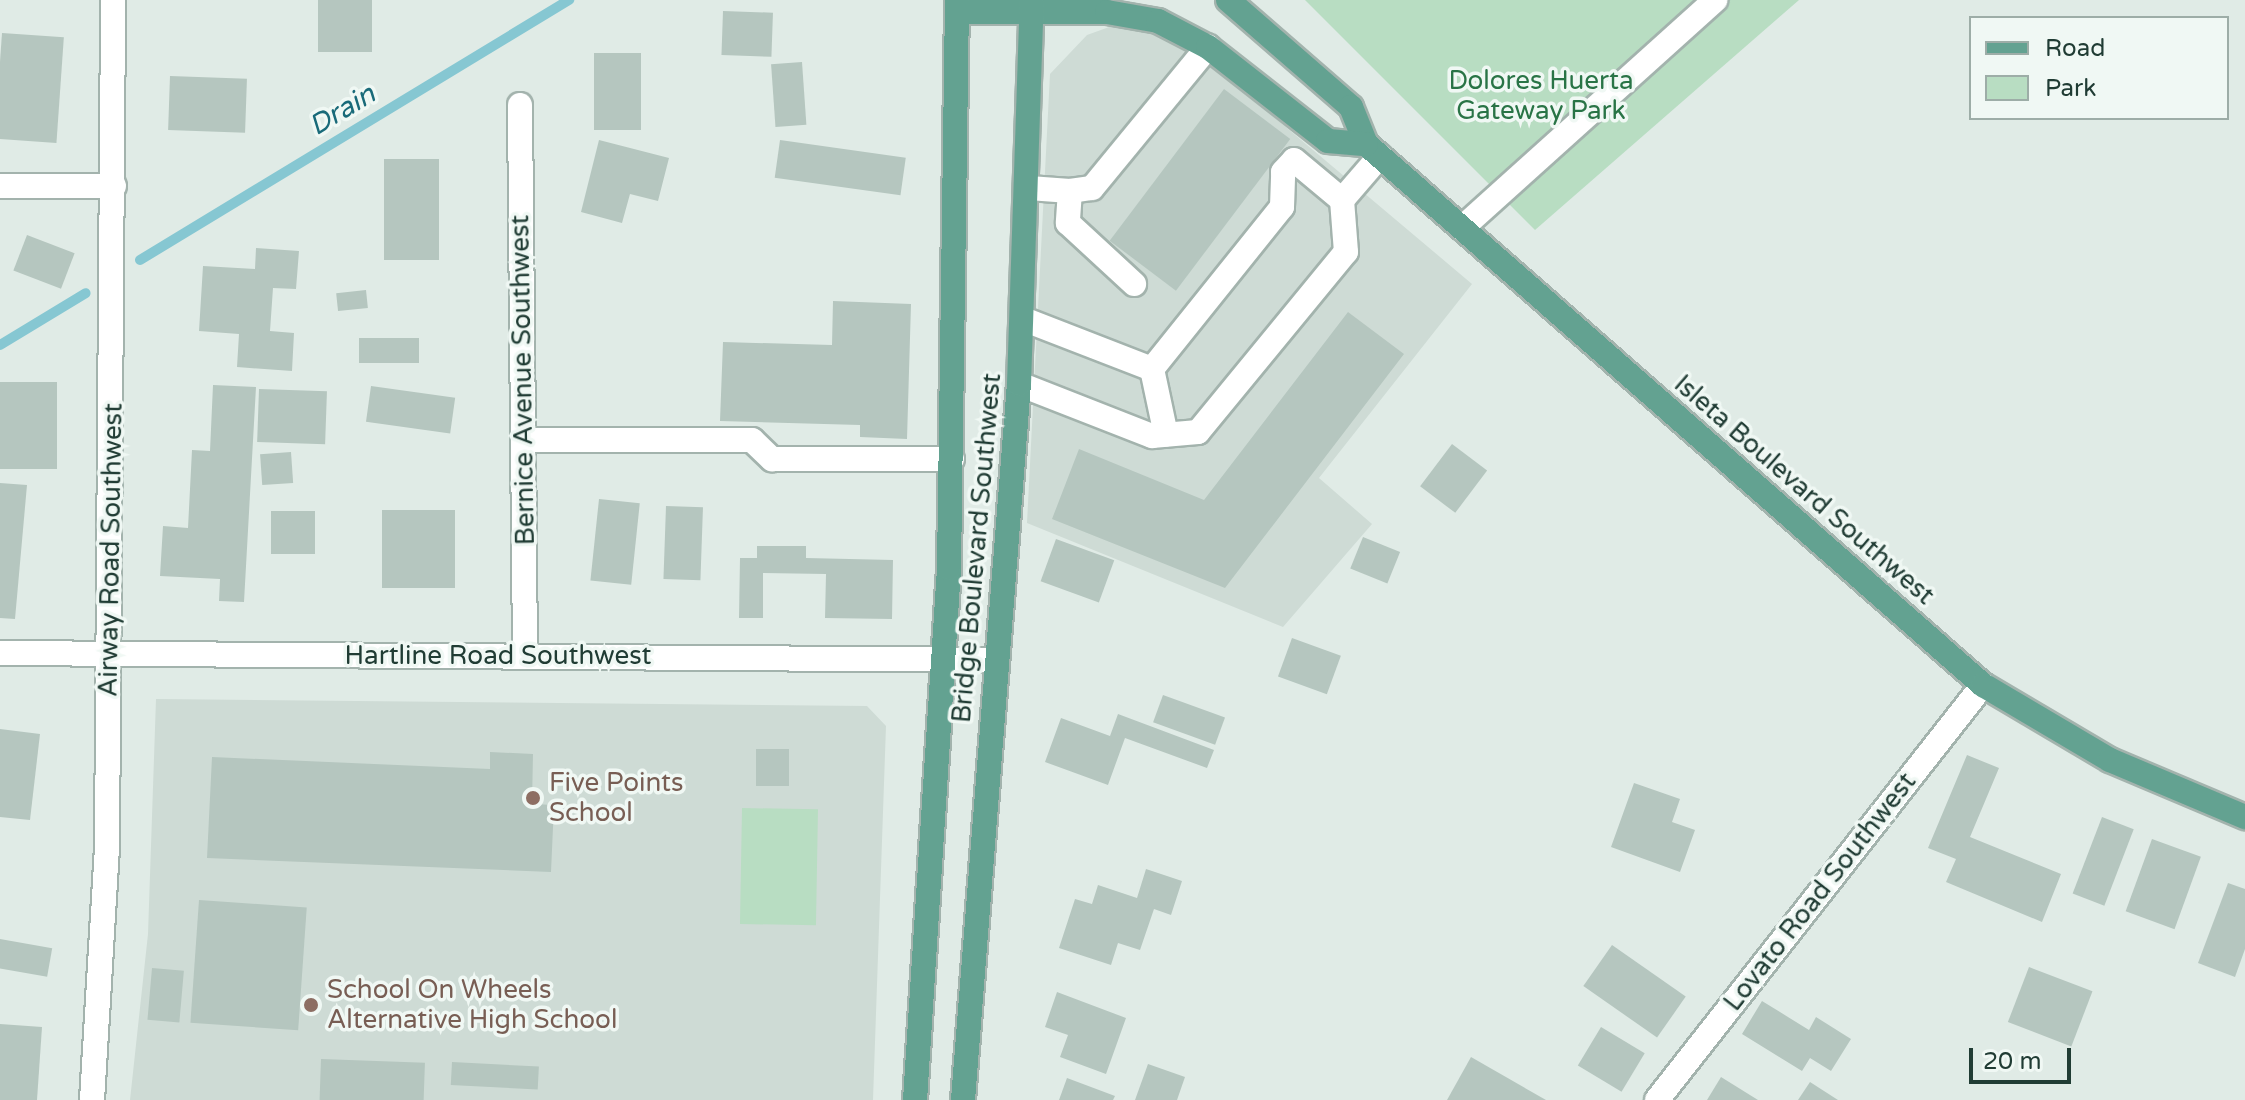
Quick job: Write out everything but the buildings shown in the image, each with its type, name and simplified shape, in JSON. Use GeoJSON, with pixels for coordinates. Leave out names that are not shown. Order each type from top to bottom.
{"type":"FeatureCollection","features":[{"type":"Feature","properties":{"kind":"main road","name":"Isleta Boulevard Southwest"},"geometry":{"type":"LineString","coordinates":[[1228,0],[1351,107],[1373,150],[1983,685],[2110,760],[2245,817]]}},
{"type":"Feature","properties":{"kind":"main road"},"geometry":{"type":"LineString","coordinates":[[957,6],[1032,5],[1158,21],[1208,47],[1328,141],[1373,150]]}},
{"type":"Feature","properties":{"kind":"main road","name":"Bridge Boulevard Southwest"},"geometry":{"type":"LineString","coordinates":[[963,1100],[1019,384],[1029,188],[1032,5]]}},
{"type":"Feature","properties":{"kind":"main road","name":"Bridge Boulevard Southwest"},"geometry":{"type":"LineString","coordinates":[[915,1100],[944,657],[952,459],[957,6]]}},
{"type":"Feature","properties":{"kind":"street","name":"Airway Road Southwest"},"geometry":{"type":"LineString","coordinates":[[92,1100],[110,659],[113,0]]}},
{"type":"Feature","properties":{"kind":"street"},"geometry":{"type":"LineString","coordinates":[[1462,228],[1715,0]]}},
{"type":"Feature","properties":{"kind":"street"},"geometry":{"type":"LineString","coordinates":[[1029,188],[1070,191],[1092,188],[1208,47]]}},
{"type":"Feature","properties":{"kind":"street","name":"Bernice Avenue Southwest"},"geometry":{"type":"LineString","coordinates":[[520,105],[525,654]]}},
{"type":"Feature","properties":{"kind":"street"},"geometry":{"type":"LineString","coordinates":[[1019,384],[1166,435],[1198,432],[1346,252],[1342,200],[1373,150]]}},
{"type":"Feature","properties":{"kind":"street"},"geometry":{"type":"LineString","coordinates":[[1152,369],[1282,207],[1283,172],[1294,160],[1342,200]]}},
{"type":"Feature","properties":{"kind":"street"},"geometry":{"type":"LineString","coordinates":[[0,186],[114,186]]}},
{"type":"Feature","properties":{"kind":"street"},"geometry":{"type":"LineString","coordinates":[[1070,191],[1068,223],[1134,284]]}},
{"type":"Feature","properties":{"kind":"street"},"geometry":{"type":"LineString","coordinates":[[1023,319],[1152,369]]}},
{"type":"Feature","properties":{"kind":"street"},"geometry":{"type":"LineString","coordinates":[[1152,369],[1166,435]]}},
{"type":"Feature","properties":{"kind":"street"},"geometry":{"type":"LineString","coordinates":[[523,440],[752,440],[772,459],[952,459]]}},
{"type":"Feature","properties":{"kind":"street","name":"Hartline Road Southwest"},"geometry":{"type":"LineString","coordinates":[[0,653],[110,659],[525,654],[996,660]]}},
{"type":"Feature","properties":{"kind":"street","name":"Lovato Road Southwest"},"geometry":{"type":"LineString","coordinates":[[1657,1100],[1983,685]]}},
{"type":"Feature","properties":{"kind":"shaded area"},"geometry":{"type":"Polygon","coordinates":[[[1112,26],[1157,35],[1217,69],[1472,284],[1319,478],[1372,524],[1283,627],[1027,523],[1050,74],[1087,35],[1112,26]]]}},
{"type":"Feature","properties":{"kind":"shaded area"},"geometry":{"type":"Polygon","coordinates":[[[156,699],[867,706],[886,726],[873,1100],[130,1100],[148,934],[156,699]]]}},
{"type":"Feature","properties":{"kind":"green space","name":"Dolores Huerta Gateway Park"},"geometry":{"type":"Polygon","coordinates":[[[1305,0],[1799,0],[1535,230],[1305,0]]]}},
{"type":"Feature","properties":{"kind":"green space"},"geometry":{"type":"Polygon","coordinates":[[[742,808],[818,809],[816,925],[740,924],[742,808]]]}},
{"type":"Feature","properties":{"kind":"waterway","name":"Drain"},"geometry":{"type":"LineString","coordinates":[[140,260],[569,0]]}},
{"type":"Feature","properties":{"kind":"waterway","name":"Drain"},"geometry":{"type":"LineString","coordinates":[[0,345],[86,293]]}},
{"type":"Feature","properties":{"kind":"place","name":"Five Points School"},"geometry":{"type":"Point","coordinates":[533,798]}},
{"type":"Feature","properties":{"kind":"place","name":"School On Wheels Alternative High School"},"geometry":{"type":"Point","coordinates":[311,1005]}}]}
